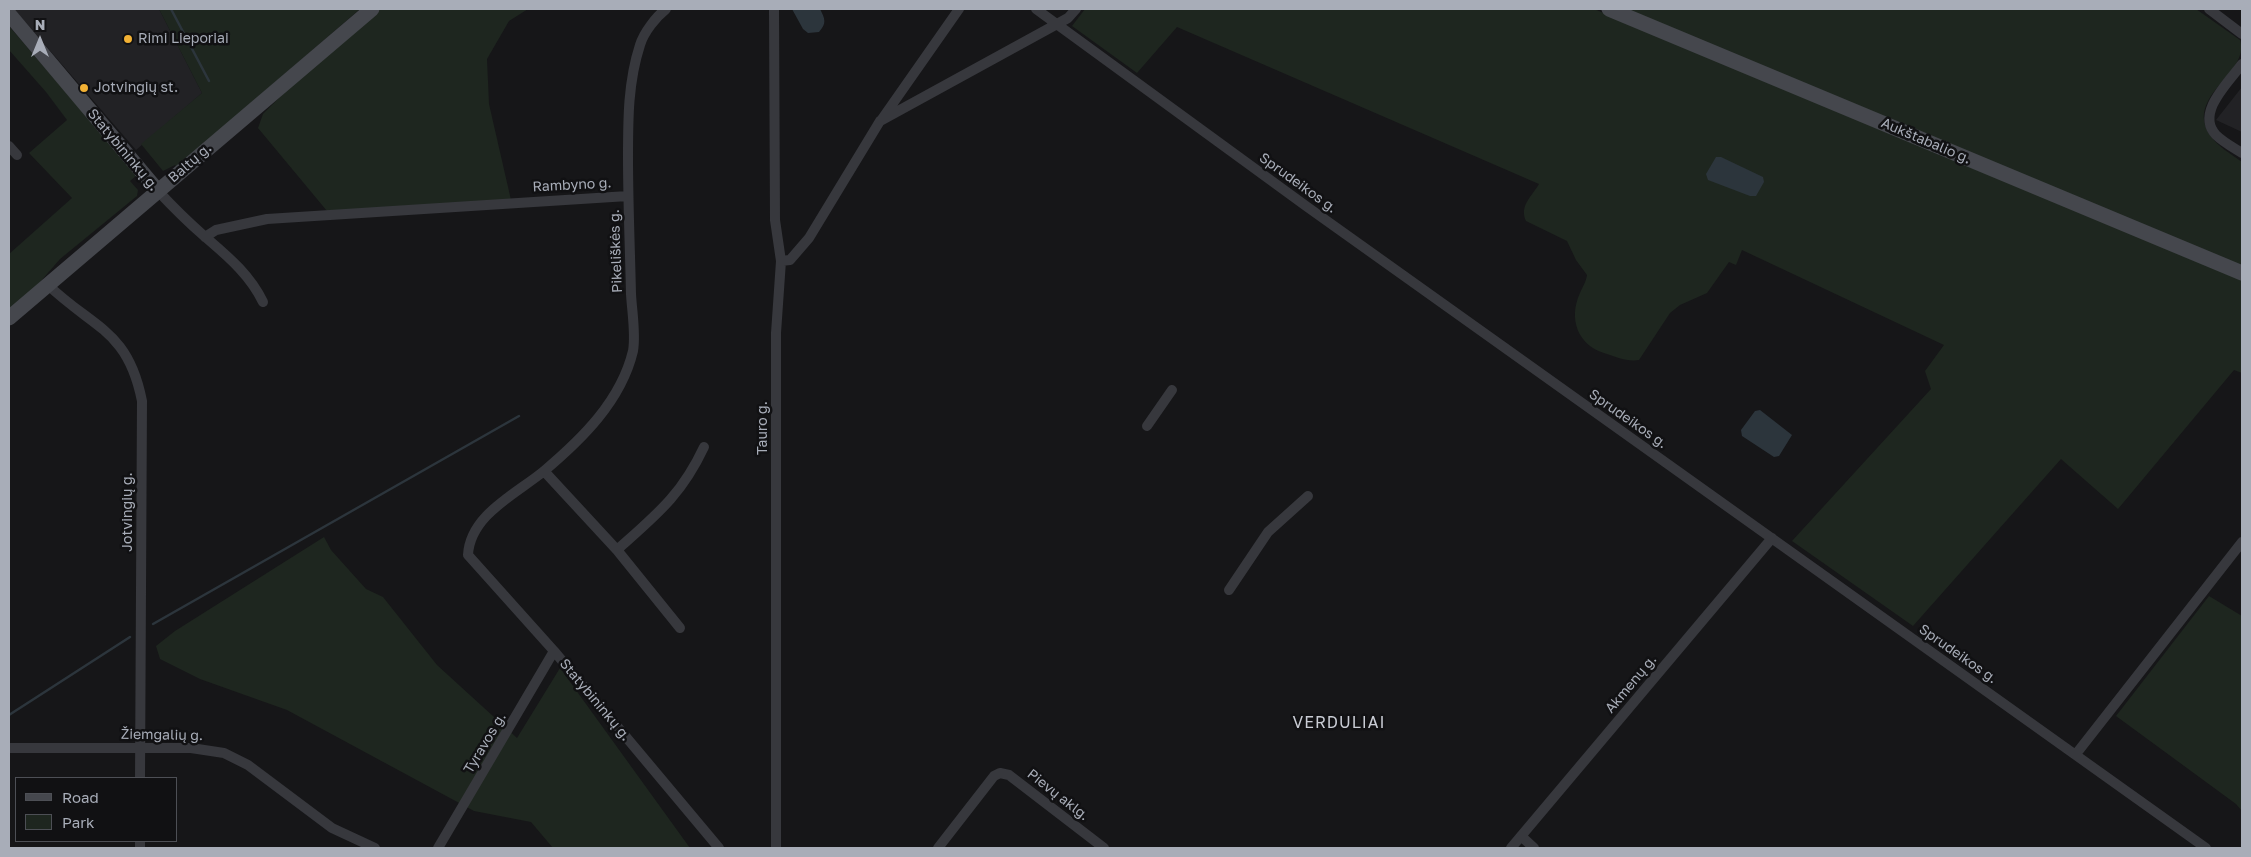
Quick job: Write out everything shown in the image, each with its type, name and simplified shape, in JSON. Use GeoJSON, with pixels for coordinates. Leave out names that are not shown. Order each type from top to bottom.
{"type":"FeatureCollection","features":[{"type":"Feature","properties":{"kind":"main road","name":"Baltų g."},"geometry":{"type":"LineString","coordinates":[[9,318],[372,9]]}},
{"type":"Feature","properties":{"kind":"main road","name":"Aukštabalio g."},"geometry":{"type":"LineString","coordinates":[[1609,9],[2242,273]]}},
{"type":"Feature","properties":{"kind":"main road","name":"Statybininkų g."},"geometry":{"type":"LineString","coordinates":[[9,14],[158,191]]}},
{"type":"Feature","properties":{"kind":"street","name":"Pikeliškės g."},"geometry":{"type":"LineString","coordinates":[[468,555],[469,544],[473,534],[495,507],[544,470],[597,419],[621,388],[633,350],[628,196],[628,96],[640,44],[658,16],[666,9]]}},
{"type":"Feature","properties":{"kind":"street","name":"Tauro g."},"geometry":{"type":"LineString","coordinates":[[774,9],[775,220],[781,261],[776,333],[776,848]]}},
{"type":"Feature","properties":{"kind":"street"},"geometry":{"type":"LineString","coordinates":[[781,261],[790,260],[809,238],[880,122],[959,9]]}},
{"type":"Feature","properties":{"kind":"street","name":"Sprudeikos g."},"geometry":{"type":"LineString","coordinates":[[1036,9],[1306,206],[2206,848]]}},
{"type":"Feature","properties":{"kind":"street"},"geometry":{"type":"LineString","coordinates":[[880,122],[1057,25],[1068,18],[1076,9]]}},
{"type":"Feature","properties":{"kind":"street"},"geometry":{"type":"LineString","coordinates":[[2209,9],[2240,32]]}},
{"type":"Feature","properties":{"kind":"street"},"geometry":{"type":"LineString","coordinates":[[2242,64],[2209,110],[2208,120],[2217,136],[2242,153]]}},
{"type":"Feature","properties":{"kind":"street"},"geometry":{"type":"LineString","coordinates":[[9,146],[17,155]]}},
{"type":"Feature","properties":{"kind":"street","name":"Statybininkų g."},"geometry":{"type":"LineString","coordinates":[[158,191],[205,237],[230,256],[256,288],[263,302]]}},
{"type":"Feature","properties":{"kind":"street","name":"Rambyno g."},"geometry":{"type":"LineString","coordinates":[[205,237],[223,228],[267,220],[628,196]]}},
{"type":"Feature","properties":{"kind":"street","name":"Jotvingių g."},"geometry":{"type":"LineString","coordinates":[[48,285],[66,302],[107,331],[131,362],[138,379],[142,401],[140,777]]}},
{"type":"Feature","properties":{"kind":"street"},"geometry":{"type":"LineString","coordinates":[[1147,426],[1172,390]]}},
{"type":"Feature","properties":{"kind":"street"},"geometry":{"type":"LineString","coordinates":[[617,550],[673,499],[691,474],[704,447]]}},
{"type":"Feature","properties":{"kind":"street"},"geometry":{"type":"LineString","coordinates":[[544,470],[617,550],[680,628]]}},
{"type":"Feature","properties":{"kind":"street"},"geometry":{"type":"LineString","coordinates":[[1229,590],[1268,532],[1308,496]]}},
{"type":"Feature","properties":{"kind":"street","name":"Akmenų g."},"geometry":{"type":"LineString","coordinates":[[1511,848],[1772,538]]}},
{"type":"Feature","properties":{"kind":"street"},"geometry":{"type":"LineString","coordinates":[[2076,754],[2242,542]]}},
{"type":"Feature","properties":{"kind":"street","name":"Statybininkų g."},"geometry":{"type":"LineString","coordinates":[[468,555],[554,652],[719,848]]}},
{"type":"Feature","properties":{"kind":"street","name":"Tyravos g."},"geometry":{"type":"LineString","coordinates":[[438,848],[554,652]]}},
{"type":"Feature","properties":{"kind":"street","name":"Žiemgalių g."},"geometry":{"type":"LineString","coordinates":[[9,748],[191,748],[235,757],[332,828],[347,837],[375,848]]}},
{"type":"Feature","properties":{"kind":"street","name":"Pievų aklg."},"geometry":{"type":"LineString","coordinates":[[938,848],[994,776],[1000,773],[1009,775],[1104,848]]}},
{"type":"Feature","properties":{"kind":"street"},"geometry":{"type":"LineString","coordinates":[[1521,836],[1534,848]]}},
{"type":"Feature","properties":{"kind":"shaded area"},"geometry":{"type":"Polygon","coordinates":[[[14,9],[159,9],[202,93],[136,150],[14,9]]]}},
{"type":"Feature","properties":{"kind":"shaded area"},"geometry":{"type":"Polygon","coordinates":[[[792,9],[820,9],[824,21],[822,29],[819,32],[808,33],[803,29],[792,9]]]}},
{"type":"Feature","properties":{"kind":"shaded area"},"geometry":{"type":"Polygon","coordinates":[[[2242,87],[2242,132],[2216,120],[2242,87]]]}},
{"type":"Feature","properties":{"kind":"shaded area"},"geometry":{"type":"Polygon","coordinates":[[[1716,157],[1721,157],[1763,177],[1764,182],[1756,196],[1750,196],[1708,180],[1706,174],[1716,157]]]}},
{"type":"Feature","properties":{"kind":"shaded area"},"geometry":{"type":"Polygon","coordinates":[[[1760,410],[1792,435],[1779,456],[1774,457],[1742,436],[1741,430],[1755,411],[1760,410]]]}},
{"type":"Feature","properties":{"kind":"green space"},"geometry":{"type":"Polygon","coordinates":[[[159,9],[360,9],[177,167],[175,165],[163,171],[141,144],[202,93],[159,9]]]}},
{"type":"Feature","properties":{"kind":"green space"},"geometry":{"type":"Polygon","coordinates":[[[380,9],[528,9],[509,21],[487,59],[489,104],[511,200],[327,211],[258,128],[263,114],[293,84],[380,9]]]}},
{"type":"Feature","properties":{"kind":"green space"},"geometry":{"type":"Polygon","coordinates":[[[1085,9],[1594,9],[2242,279],[2242,373],[2234,370],[2118,509],[2061,459],[1913,626],[1792,541],[1931,389],[1925,371],[1944,345],[1742,250],[1736,265],[1729,262],[1707,293],[1680,305],[1670,313],[1639,360],[1626,360],[1604,353],[1588,344],[1578,330],[1575,321],[1577,303],[1587,275],[1576,260],[1567,241],[1526,221],[1524,216],[1525,206],[1539,184],[1177,27],[1137,73],[1072,26],[1085,9]]]}},
{"type":"Feature","properties":{"kind":"green space"},"geometry":{"type":"Polygon","coordinates":[[[1623,9],[2196,9],[2240,40],[2241,52],[2236,63],[2211,96],[2205,108],[2204,121],[2216,143],[2242,162],[2242,267],[1623,9]]]}},
{"type":"Feature","properties":{"kind":"green space"},"geometry":{"type":"Polygon","coordinates":[[[9,26],[137,175],[130,181],[138,190],[137,196],[60,259],[34,289],[9,311],[9,254],[72,198],[29,153],[67,120],[46,92],[9,50],[9,26]]]}},
{"type":"Feature","properties":{"kind":"green space"},"geometry":{"type":"Polygon","coordinates":[[[324,537],[331,550],[366,589],[383,597],[437,665],[517,738],[560,668],[690,848],[553,848],[531,822],[474,811],[287,710],[200,679],[160,659],[156,646],[175,631],[324,537]]]}},
{"type":"Feature","properties":{"kind":"green space"},"geometry":{"type":"Polygon","coordinates":[[[2209,596],[2242,616],[2242,811],[2236,804],[2116,716],[2209,596]]]}},
{"type":"Feature","properties":{"kind":"waterway"},"geometry":{"type":"LineString","coordinates":[[171,9],[209,81]]}},
{"type":"Feature","properties":{"kind":"waterway"},"geometry":{"type":"LineString","coordinates":[[153,624],[519,416]]}},
{"type":"Feature","properties":{"kind":"waterway"},"geometry":{"type":"LineString","coordinates":[[9,715],[130,637]]}},
{"type":"Feature","properties":{"kind":"place","name":"Rimi Lieporiai"},"geometry":{"type":"Point","coordinates":[128,39]}},
{"type":"Feature","properties":{"kind":"place","name":"Jotvingių st."},"geometry":{"type":"Point","coordinates":[84,88]}},
{"type":"Feature","properties":{"kind":"district","name":"VERDULIAI"},"geometry":{"type":"Point","coordinates":[1339,723]}}]}
